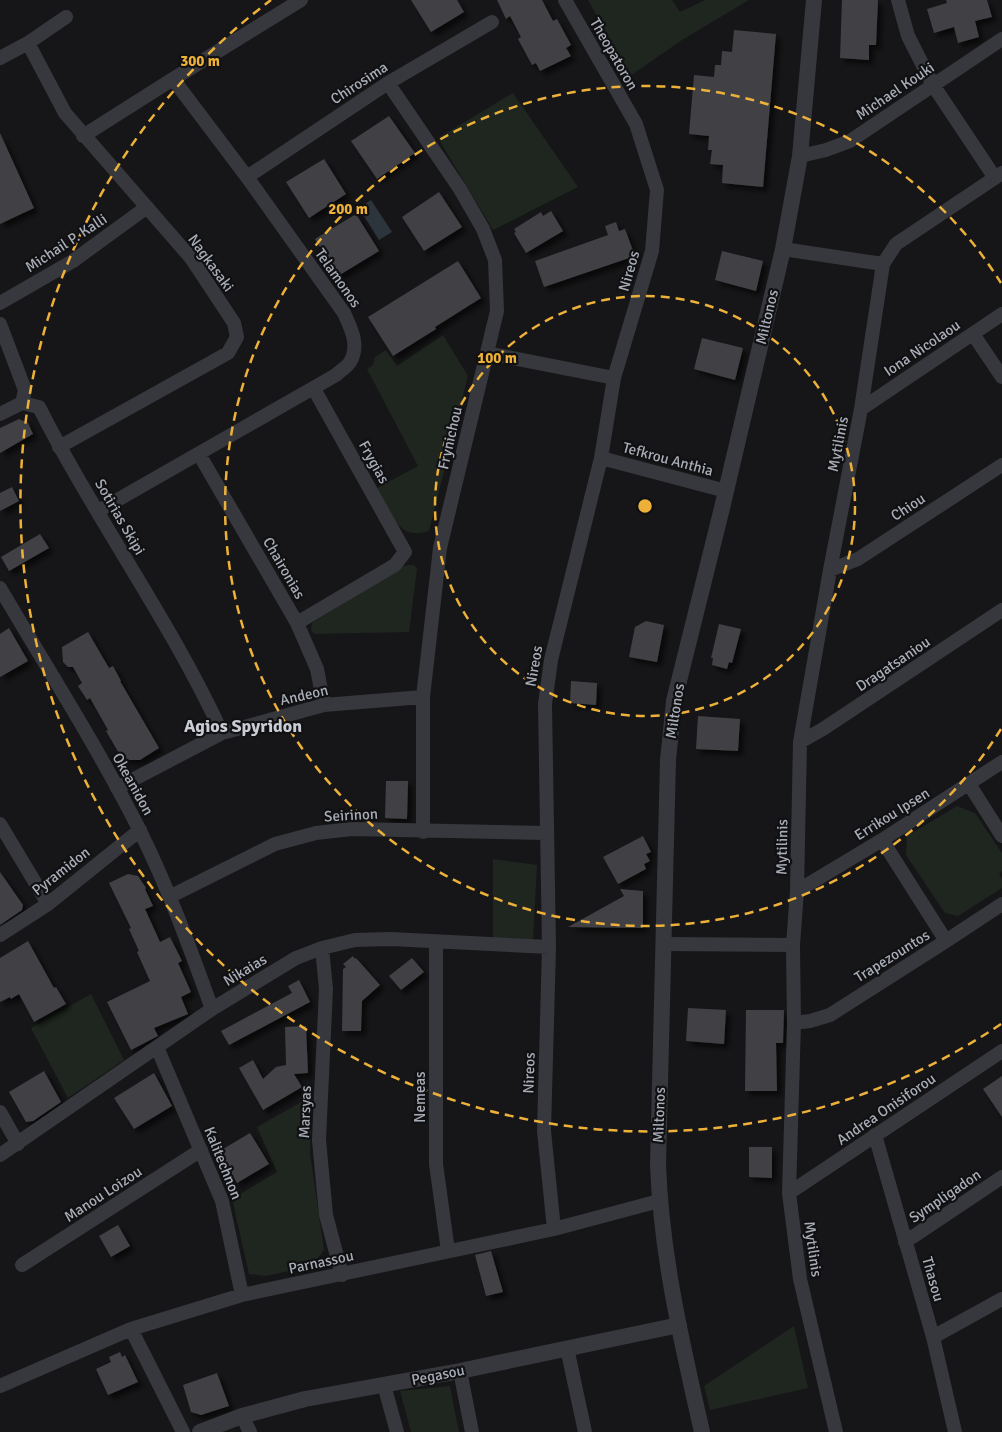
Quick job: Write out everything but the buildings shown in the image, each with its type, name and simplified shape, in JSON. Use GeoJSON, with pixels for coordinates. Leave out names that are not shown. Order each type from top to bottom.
{"type":"FeatureCollection","features":[{"type":"Feature","properties":{"kind":"street"},"geometry":{"type":"LineString","coordinates":[[83,136],[301,0]]}},
{"type":"Feature","properties":{"kind":"street","name":"Theopatoron"},"geometry":{"type":"LineString","coordinates":[[565,0],[636,124]]}},
{"type":"Feature","properties":{"kind":"street","name":"Miltonos"},"geometry":{"type":"LineString","coordinates":[[702,1432],[678,1325],[664,1249],[659,1202],[658,1164],[668,760],[674,701],[783,249],[800,156],[814,0]]}},
{"type":"Feature","properties":{"kind":"street"},"geometry":{"type":"LineString","coordinates":[[783,249],[883,264],[896,244],[999,176],[933,85],[908,36],[898,0]]}},
{"type":"Feature","properties":{"kind":"street"},"geometry":{"type":"LineString","coordinates":[[0,58],[66,17]]}},
{"type":"Feature","properties":{"kind":"street","name":"Chirosima"},"geometry":{"type":"LineString","coordinates":[[247,177],[388,83],[492,22]]}},
{"type":"Feature","properties":{"kind":"street","name":"Michael Kouki"},"geometry":{"type":"LineString","coordinates":[[800,156],[826,150],[850,141],[1002,39]]}},
{"type":"Feature","properties":{"kind":"street","name":"Nagkasaki"},"geometry":{"type":"LineString","coordinates":[[28,42],[65,113],[190,258],[234,323],[237,337],[228,353],[59,447]]}},
{"type":"Feature","properties":{"kind":"street","name":"Telamonos"},"geometry":{"type":"LineString","coordinates":[[98,511],[336,375],[350,362],[355,346],[352,328],[344,313],[247,177],[172,79]]}},
{"type":"Feature","properties":{"kind":"street","name":"Frynichou"},"geometry":{"type":"LineString","coordinates":[[388,83],[460,188],[483,228],[495,260],[497,310],[440,548],[423,697],[422,832]]}},
{"type":"Feature","properties":{"kind":"street","name":"Nireos"},"geometry":{"type":"LineString","coordinates":[[554,1229],[544,1131],[549,947],[545,704],[550,660],[601,458],[614,378],[652,251],[657,190],[636,124]]}},
{"type":"Feature","properties":{"kind":"street","name":"Michail P. Kalli"},"geometry":{"type":"LineString","coordinates":[[0,303],[73,261],[147,207]]}},
{"type":"Feature","properties":{"kind":"street","name":"Mytilinis"},"geometry":{"type":"LineString","coordinates":[[836,1432],[800,1279],[789,1193],[794,1023],[793,945],[797,890],[800,742],[861,409],[883,264]]}},
{"type":"Feature","properties":{"kind":"street","name":"Iona Nicolaou"},"geometry":{"type":"LineString","coordinates":[[861,409],[1002,314]]}},
{"type":"Feature","properties":{"kind":"street"},"geometry":{"type":"LineString","coordinates":[[0,324],[26,390],[22,403],[0,414]]}},
{"type":"Feature","properties":{"kind":"street"},"geometry":{"type":"LineString","coordinates":[[973,334],[1002,377]]}},
{"type":"Feature","properties":{"kind":"street"},"geometry":{"type":"LineString","coordinates":[[487,353],[614,378]]}},
{"type":"Feature","properties":{"kind":"street","name":"Frygias"},"geometry":{"type":"LineString","coordinates":[[297,623],[395,565],[405,552],[314,389]]}},
{"type":"Feature","properties":{"kind":"street","name":"Sotirias Skipi"},"geometry":{"type":"LineString","coordinates":[[22,403],[39,407],[59,447],[204,695],[222,733]]}},
{"type":"Feature","properties":{"kind":"street","name":"Chaironias"},"geometry":{"type":"LineString","coordinates":[[199,454],[297,623],[317,669],[324,705]]}},
{"type":"Feature","properties":{"kind":"street","name":"Tefkrou Anthia"},"geometry":{"type":"LineString","coordinates":[[601,458],[726,491]]}},
{"type":"Feature","properties":{"kind":"street","name":"Chiou"},"geometry":{"type":"LineString","coordinates":[[830,570],[858,559],[1002,465]]}},
{"type":"Feature","properties":{"kind":"street","name":"Okeanidon"},"geometry":{"type":"LineString","coordinates":[[0,588],[140,830],[171,896],[212,1009]]}},
{"type":"Feature","properties":{"kind":"street","name":"Dragatsaniou"},"geometry":{"type":"LineString","coordinates":[[800,742],[823,730],[1002,610]]}},
{"type":"Feature","properties":{"kind":"street","name":"Andeon"},"geometry":{"type":"LineString","coordinates":[[117,788],[222,733],[324,705],[423,697]]}},
{"type":"Feature","properties":{"kind":"street","name":"Errikou Ipsen"},"geometry":{"type":"LineString","coordinates":[[797,890],[882,840],[1002,762]]}},
{"type":"Feature","properties":{"kind":"street"},"geometry":{"type":"LineString","coordinates":[[969,784],[1002,836]]}},
{"type":"Feature","properties":{"kind":"street"},"geometry":{"type":"LineString","coordinates":[[0,824],[48,904]]}},
{"type":"Feature","properties":{"kind":"street","name":"Seirinon"},"geometry":{"type":"LineString","coordinates":[[171,896],[275,844],[316,834],[352,829],[422,832],[547,833]]}},
{"type":"Feature","properties":{"kind":"street","name":"Pyramidon"},"geometry":{"type":"LineString","coordinates":[[0,935],[48,904],[140,830]]}},
{"type":"Feature","properties":{"kind":"street"},"geometry":{"type":"LineString","coordinates":[[882,840],[946,941]]}},
{"type":"Feature","properties":{"kind":"street","name":"Trapezountos"},"geometry":{"type":"LineString","coordinates":[[794,1023],[810,1021],[830,1015],[1002,904]]}},
{"type":"Feature","properties":{"kind":"street","name":"Nikaias"},"geometry":{"type":"LineString","coordinates":[[0,1155],[212,1009],[296,958],[322,948],[355,940],[549,947]]}},
{"type":"Feature","properties":{"kind":"street","name":"Nemeas"},"geometry":{"type":"LineString","coordinates":[[436,943],[436,1164],[448,1251]]}},
{"type":"Feature","properties":{"kind":"street"},"geometry":{"type":"LineString","coordinates":[[664,944],[793,945]]}},
{"type":"Feature","properties":{"kind":"street","name":"Marsyas"},"geometry":{"type":"LineString","coordinates":[[322,948],[326,989],[319,1140],[326,1212],[342,1275]]}},
{"type":"Feature","properties":{"kind":"street","name":"Kalitechnon"},"geometry":{"type":"LineString","coordinates":[[158,1047],[222,1201],[242,1296]]}},
{"type":"Feature","properties":{"kind":"street","name":"Andrea Onisiforou"},"geometry":{"type":"LineString","coordinates":[[789,1193],[1002,1051]]}},
{"type":"Feature","properties":{"kind":"street"},"geometry":{"type":"LineString","coordinates":[[0,1112],[18,1144]]}},
{"type":"Feature","properties":{"kind":"street","name":"Thasou"},"geometry":{"type":"LineString","coordinates":[[876,1135],[933,1337],[956,1432]]}},
{"type":"Feature","properties":{"kind":"street","name":"Manou Loizou"},"geometry":{"type":"LineString","coordinates":[[22,1265],[200,1150]]}},
{"type":"Feature","properties":{"kind":"street","name":"Sympligadon"},"geometry":{"type":"LineString","coordinates":[[905,1242],[1002,1177]]}},
{"type":"Feature","properties":{"kind":"street","name":"Parnassou"},"geometry":{"type":"LineString","coordinates":[[0,1386],[131,1329],[242,1296],[554,1229],[659,1202]]}},
{"type":"Feature","properties":{"kind":"street"},"geometry":{"type":"LineString","coordinates":[[933,1337],[1002,1299]]}},
{"type":"Feature","properties":{"kind":"street","name":"Pegasou"},"geometry":{"type":"LineString","coordinates":[[200,1432],[242,1416],[305,1399],[460,1371],[678,1325]]}},
{"type":"Feature","properties":{"kind":"street"},"geometry":{"type":"LineString","coordinates":[[131,1329],[182,1432]]}},
{"type":"Feature","properties":{"kind":"street"},"geometry":{"type":"LineString","coordinates":[[567,1348],[584,1432]]}},
{"type":"Feature","properties":{"kind":"street"},"geometry":{"type":"LineString","coordinates":[[460,1371],[472,1432]]}},
{"type":"Feature","properties":{"kind":"street"},"geometry":{"type":"LineString","coordinates":[[384,1386],[397,1432]]}},
{"type":"Feature","properties":{"kind":"street"},"geometry":{"type":"LineString","coordinates":[[242,1416],[250,1432]]}},
{"type":"Feature","properties":{"kind":"shaded area"},"geometry":{"type":"Polygon","coordinates":[[[588,0],[672,0],[680,12],[705,0],[749,0],[682,40],[630,76],[588,0]]]}},
{"type":"Feature","properties":{"kind":"shaded area"},"geometry":{"type":"Polygon","coordinates":[[[513,93],[578,187],[493,230],[438,138],[513,93]]]}},
{"type":"Feature","properties":{"kind":"shaded area"},"geometry":{"type":"Polygon","coordinates":[[[371,200],[392,232],[379,240],[359,208],[371,200]]]}},
{"type":"Feature","properties":{"kind":"shaded area"},"geometry":{"type":"Polygon","coordinates":[[[443,335],[468,376],[429,531],[409,532],[396,522],[377,488],[418,466],[367,369],[373,365],[375,357],[386,350],[397,366],[443,335]]]}},
{"type":"Feature","properties":{"kind":"shaded area"},"geometry":{"type":"Polygon","coordinates":[[[408,565],[414,565],[417,569],[409,632],[314,634],[311,630],[312,623],[408,565]]]}},
{"type":"Feature","properties":{"kind":"shaded area"},"geometry":{"type":"Polygon","coordinates":[[[957,806],[975,813],[1002,853],[1002,871],[999,874],[1002,879],[1002,888],[958,916],[945,913],[906,855],[907,836],[957,806]]]}},
{"type":"Feature","properties":{"kind":"shaded area"},"geometry":{"type":"Polygon","coordinates":[[[493,859],[537,865],[533,939],[493,942],[493,859]]]}},
{"type":"Feature","properties":{"kind":"shaded area"},"geometry":{"type":"Polygon","coordinates":[[[91,994],[124,1060],[68,1098],[31,1028],[91,994]]]}},
{"type":"Feature","properties":{"kind":"shaded area"},"geometry":{"type":"Polygon","coordinates":[[[312,1096],[310,1153],[324,1250],[312,1266],[266,1276],[249,1274],[232,1199],[277,1172],[257,1127],[312,1096]]]}},
{"type":"Feature","properties":{"kind":"shaded area"},"geometry":{"type":"Polygon","coordinates":[[[794,1326],[808,1388],[710,1410],[704,1386],[794,1326]]]}},
{"type":"Feature","properties":{"kind":"shaded area"},"geometry":{"type":"Polygon","coordinates":[[[450,1386],[459,1432],[411,1432],[400,1391],[450,1386]]]}},
{"type":"Feature","properties":{"kind":"district","name":"Agios Spyridon"},"geometry":{"type":"Point","coordinates":[243,726]}}]}
